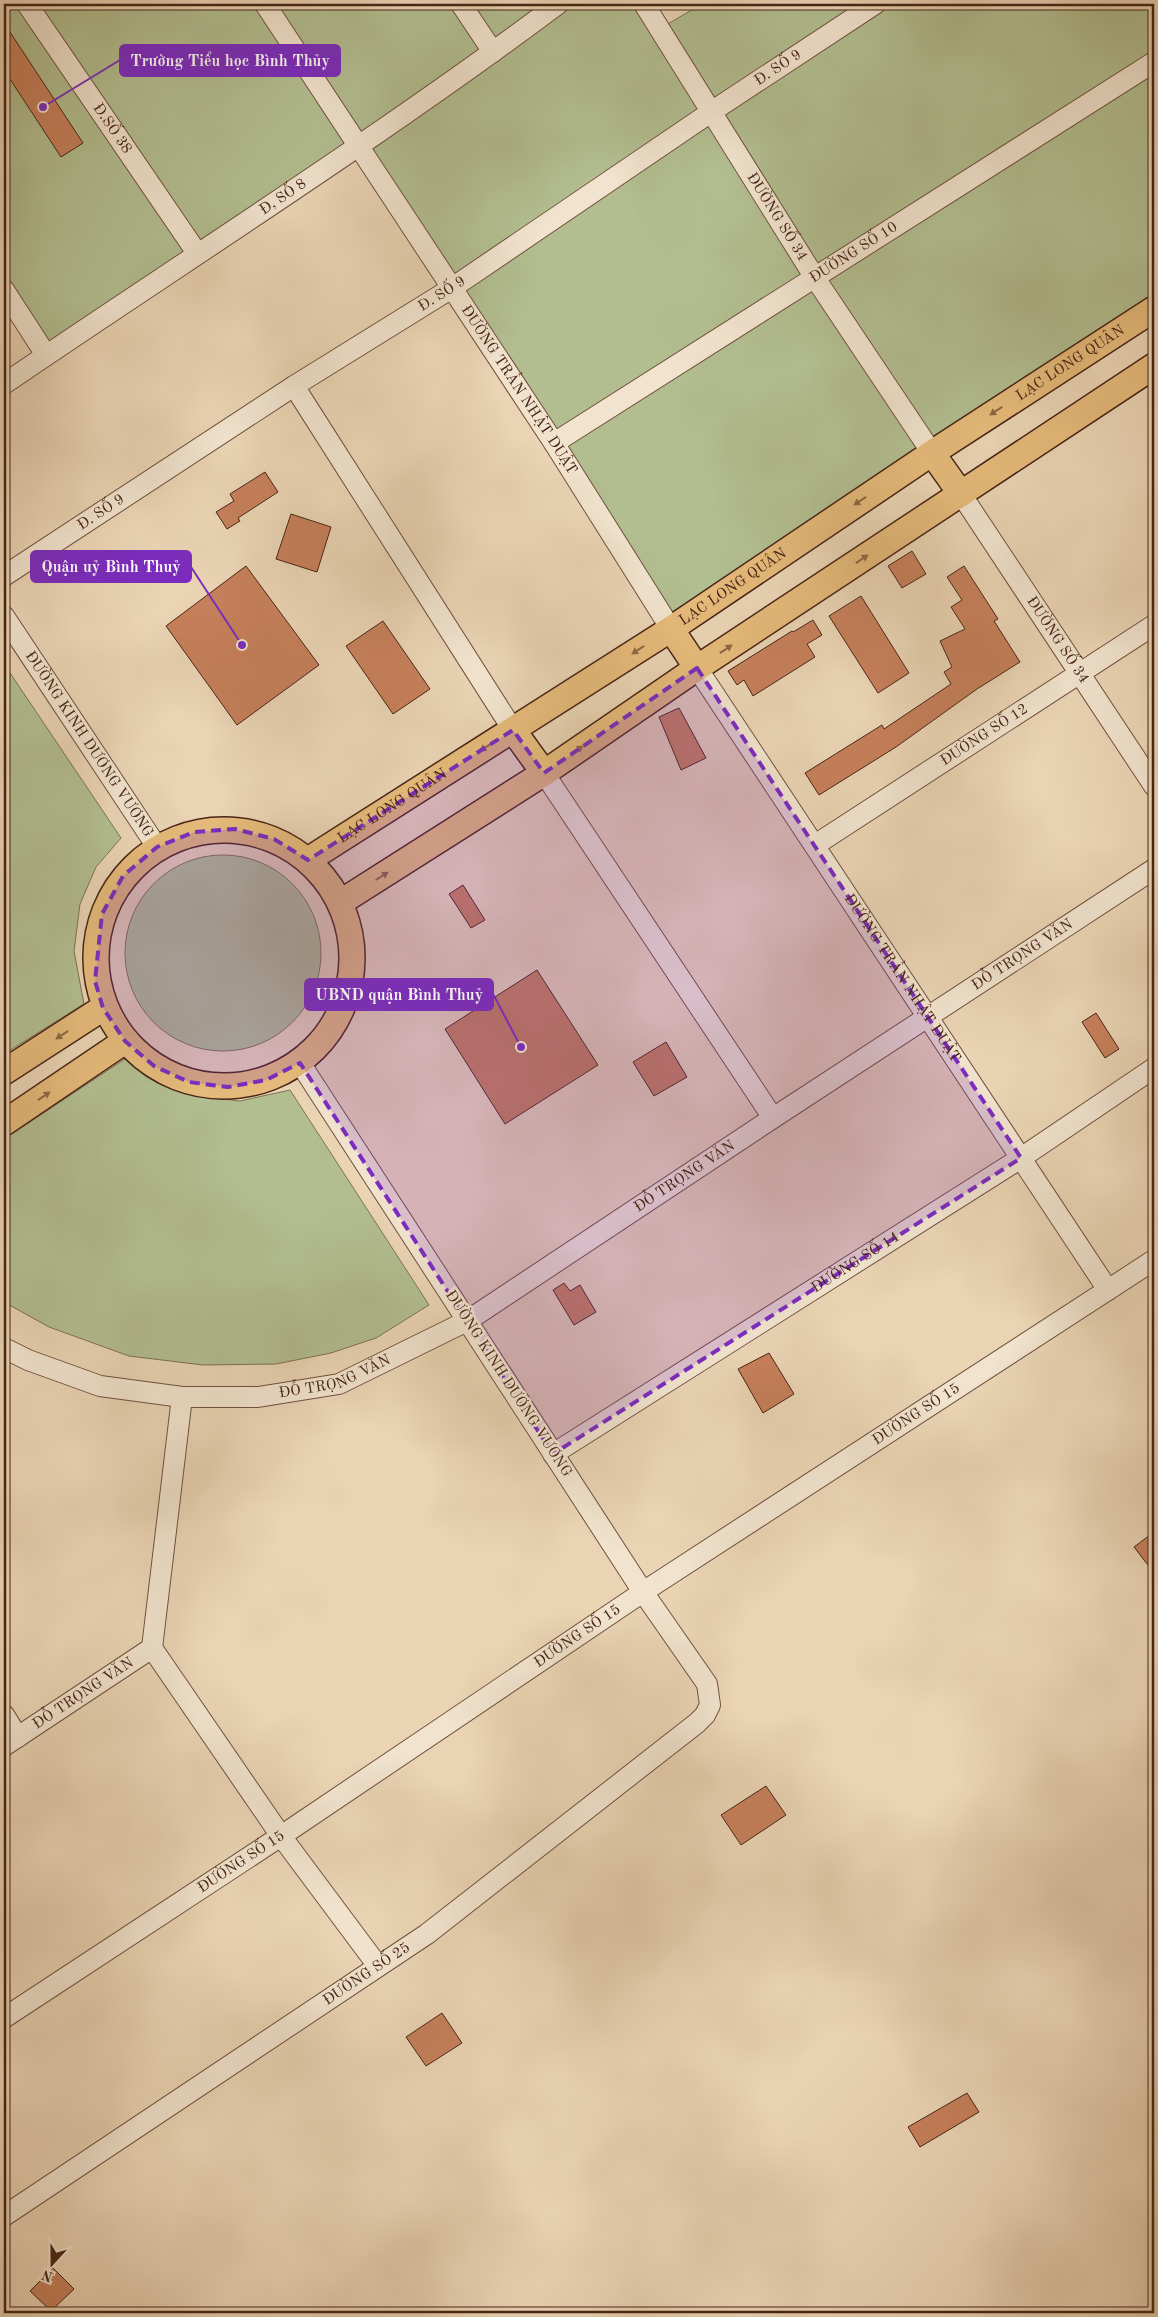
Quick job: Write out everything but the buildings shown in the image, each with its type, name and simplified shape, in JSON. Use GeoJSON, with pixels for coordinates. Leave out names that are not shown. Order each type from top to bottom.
{"type":"FeatureCollection","features":[{"type":"Feature","properties":{"kind":"main road","name":"LẠC LONG QUÂN"},"geometry":{"type":"LineString","coordinates":[[308,860],[671,629],[932,453],[1154,309]]}},
{"type":"Feature","properties":{"kind":"main road"},"geometry":{"type":"LineString","coordinates":[[341,902],[544,773],[697,668],[1154,366]]}},
{"type":"Feature","properties":{"kind":"main road"},"geometry":{"type":"LineString","coordinates":[[932,453],[961,494]]}},
{"type":"Feature","properties":{"kind":"main road"},"geometry":{"type":"LineString","coordinates":[[671,629],[697,668]]}},
{"type":"Feature","properties":{"kind":"main road"},"geometry":{"type":"LineString","coordinates":[[512,730],[544,773]]}},
{"type":"Feature","properties":{"kind":"main road"},"geometry":{"type":"LineString","coordinates":[[235,829],[274,839],[308,860],[327,880],[341,902],[352,937],[353,972],[344,1007],[326,1038],[300,1063],[266,1080],[228,1087],[189,1082],[154,1066],[125,1040],[103,1008],[95,981],[94,958],[102,914],[124,876],[157,847],[194,832],[235,829]]}},
{"type":"Feature","properties":{"kind":"main road"},"geometry":{"type":"LineString","coordinates":[[4,1072],[103,1008]]}},
{"type":"Feature","properties":{"kind":"main road"},"geometry":{"type":"LineString","coordinates":[[4,1123],[125,1040]]}},
{"type":"Feature","properties":{"kind":"street","name":"Đ.SỐ 38"},"geometry":{"type":"LineString","coordinates":[[27,4],[196,253]]}},
{"type":"Feature","properties":{"kind":"street","name":"ĐƯỜNG TRẦN NHẬT DUẬT"},"geometry":{"type":"LineString","coordinates":[[265,4],[554,442],[671,629]]}},
{"type":"Feature","properties":{"kind":"street"},"geometry":{"type":"LineString","coordinates":[[461,4],[493,52]]}},
{"type":"Feature","properties":{"kind":"street","name":"Đ, SỐ 8"},"geometry":{"type":"LineString","coordinates":[[4,384],[358,145],[493,52],[558,4]]}},
{"type":"Feature","properties":{"kind":"street","name":"ĐƯỜNG SỐ 34"},"geometry":{"type":"LineString","coordinates":[[644,4],[815,278],[932,453]]}},
{"type":"Feature","properties":{"kind":"street","name":"Đ. SỐ 9"},"geometry":{"type":"LineString","coordinates":[[4,576],[294,386],[452,288],[711,112],[875,4]]}},
{"type":"Feature","properties":{"kind":"street","name":"ĐƯỜNG SỐ 10"},"geometry":{"type":"LineString","coordinates":[[554,442],[1154,62]]}},
{"type":"Feature","properties":{"kind":"street"},"geometry":{"type":"LineString","coordinates":[[4,290],[46,356]]}},
{"type":"Feature","properties":{"kind":"street"},"geometry":{"type":"LineString","coordinates":[[294,386],[512,730]]}},
{"type":"Feature","properties":{"kind":"street","name":"ĐƯỜNG SỐ 34"},"geometry":{"type":"LineString","coordinates":[[961,494],[1154,786]]}},
{"type":"Feature","properties":{"kind":"street","name":"ĐƯỜNG KINH DƯƠNG VƯƠNG"},"geometry":{"type":"LineString","coordinates":[[4,616],[157,847]]}},
{"type":"Feature","properties":{"kind":"street","name":"ĐƯỜNG SỐ 12"},"geometry":{"type":"LineString","coordinates":[[815,845],[1154,625]]}},
{"type":"Feature","properties":{"kind":"street","name":"ĐƯỜNG TRẦN NHẬT DUẬT"},"geometry":{"type":"LineString","coordinates":[[697,668],[1108,1290]]}},
{"type":"Feature","properties":{"kind":"street"},"geometry":{"type":"LineString","coordinates":[[544,773],[773,1118]]}},
{"type":"Feature","properties":{"kind":"street","name":"ĐỖ TRỌNG VĂN"},"geometry":{"type":"LineString","coordinates":[[4,1348],[28,1360],[100,1386],[182,1397],[258,1397],[338,1384],[467,1321],[773,1118],[1154,870]]}},
{"type":"Feature","properties":{"kind":"street","name":"ĐƯỜNG KINH DƯƠNG VƯƠNG"},"geometry":{"type":"LineString","coordinates":[[300,1063],[643,1592],[707,1684],[710,1705]]}},
{"type":"Feature","properties":{"kind":"street","name":"ĐƯỜNG SỐ 14"},"geometry":{"type":"LineString","coordinates":[[553,1454],[1022,1158],[1154,1068]]}},
{"type":"Feature","properties":{"kind":"street","name":"ĐƯỜNG SỐ 15"},"geometry":{"type":"LineString","coordinates":[[4,2018],[281,1836],[643,1592],[1154,1260]]}},
{"type":"Feature","properties":{"kind":"street"},"geometry":{"type":"LineString","coordinates":[[182,1397],[152,1648],[281,1836],[378,1966]]}},
{"type":"Feature","properties":{"kind":"street","name":"ĐỖ TRỌNG VĂN"},"geometry":{"type":"LineString","coordinates":[[11,1742],[152,1648]]}},
{"type":"Feature","properties":{"kind":"street","name":"ĐƯỜNG SỐ 25"},"geometry":{"type":"LineString","coordinates":[[4,2216],[427,1934],[697,1723],[705,1715],[710,1705]]}},
{"type":"Feature","properties":{"kind":"street"},"geometry":{"type":"LineString","coordinates":[[4,1715],[11,1742]]}},
{"type":"Feature","properties":{"kind":"highlighted area"},"geometry":{"type":"Polygon","coordinates":[[[697,668],[1021,1158],[553,1454],[300,1063],[266,1080],[228,1087],[189,1082],[154,1066],[125,1041],[103,1008],[95,981],[102,914],[123,876],[157,847],[194,832],[235,829],[274,839],[308,860],[513,730],[544,773],[697,668]]]}},
{"type":"Feature","properties":{"kind":"green space"},"geometry":{"type":"Polygon","coordinates":[[[4,4],[642,4],[661,28],[702,4],[1154,4],[1154,309],[671,629],[358,145],[47,346],[4,279],[4,4]]]}},
{"type":"Feature","properties":{"kind":"green space"},"geometry":{"type":"Polygon","coordinates":[[[4,664],[121,838],[96,867],[80,904],[74,951],[84,1004],[4,1054],[4,664]]]}},
{"type":"Feature","properties":{"kind":"green space"},"geometry":{"type":"Polygon","coordinates":[[[213,855],[233,855],[269,866],[285,877],[299,891],[314,915],[321,943],[321,963],[314,991],[299,1015],[285,1029],[261,1044],[233,1051],[213,1051],[177,1040],[161,1029],[147,1015],[132,991],[125,963],[125,943],[136,907],[147,891],[161,877],[185,862],[213,855]]]}},
{"type":"Feature","properties":{"kind":"green space"},"geometry":{"type":"Polygon","coordinates":[[[125,1059],[154,1080],[193,1095],[240,1101],[290,1090],[429,1305],[376,1338],[331,1353],[276,1364],[203,1365],[129,1356],[49,1327],[4,1302],[4,1139],[125,1059]]]}},
{"type":"Feature","properties":{"kind":"place","name":"Trường Tiểu học Bình Thủy"},"geometry":{"type":"Point","coordinates":[43,107]}},
{"type":"Feature","properties":{"kind":"place","name":"Quận uỷ Bình Thuỷ"},"geometry":{"type":"Point","coordinates":[242,645]}},
{"type":"Feature","properties":{"kind":"place","name":"UBND quận Bình Thuỷ"},"geometry":{"type":"Point","coordinates":[521,1047]}}]}
